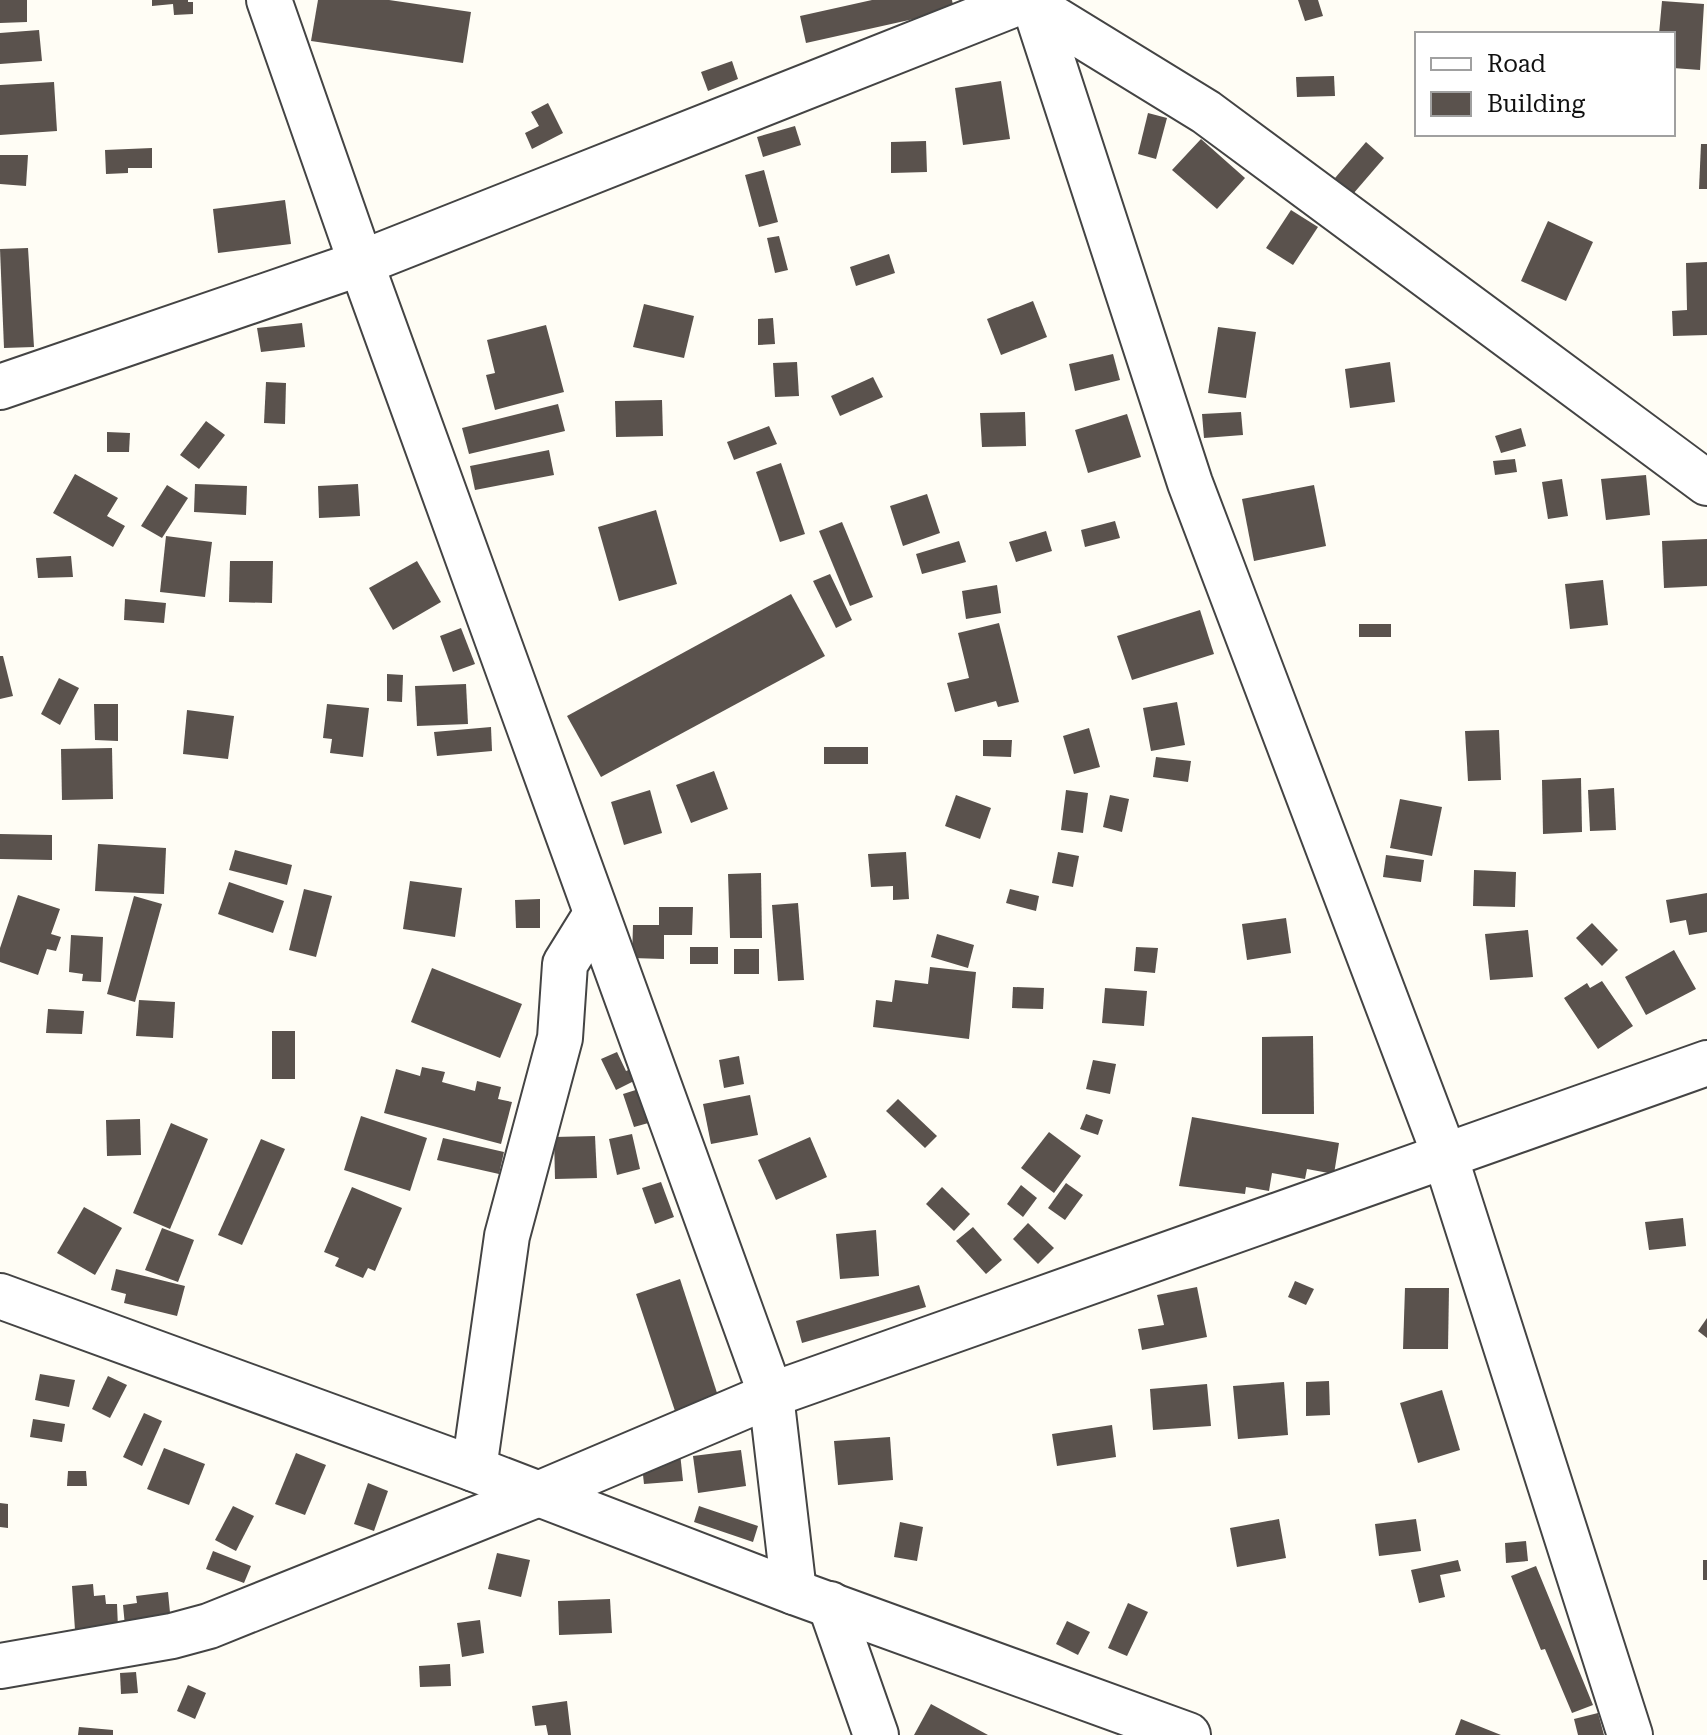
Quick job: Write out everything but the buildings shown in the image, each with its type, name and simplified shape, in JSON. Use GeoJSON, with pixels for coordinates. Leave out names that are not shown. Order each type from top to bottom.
{"type":"FeatureCollection","features":[{"type":"Feature","properties":{"kind":"street"},"geometry":{"type":"LineString","coordinates":[[269,0],[361,263],[771,1395],[812,1598],[876,1735]]}},
{"type":"Feature","properties":{"kind":"street"},"geometry":{"type":"LineString","coordinates":[[0,387],[361,263],[1030,2]]}},
{"type":"Feature","properties":{"kind":"street"},"geometry":{"type":"LineString","coordinates":[[1030,2],[1206,112],[1707,483]]}},
{"type":"Feature","properties":{"kind":"street"},"geometry":{"type":"LineString","coordinates":[[1030,2],[1190,483],[1445,1156],[1630,1735]]}},
{"type":"Feature","properties":{"kind":"street"},"geometry":{"type":"LineString","coordinates":[[474,1469],[507,1236],[560,1038],[565,964],[596,914]]}},
{"type":"Feature","properties":{"kind":"street"},"geometry":{"type":"LineString","coordinates":[[0,1666],[172,1636],[209,1626],[536,1495],[771,1395],[1707,1063]]}},
{"type":"Feature","properties":{"kind":"street"},"geometry":{"type":"LineString","coordinates":[[0,1296],[1188,1735]]}}]}
